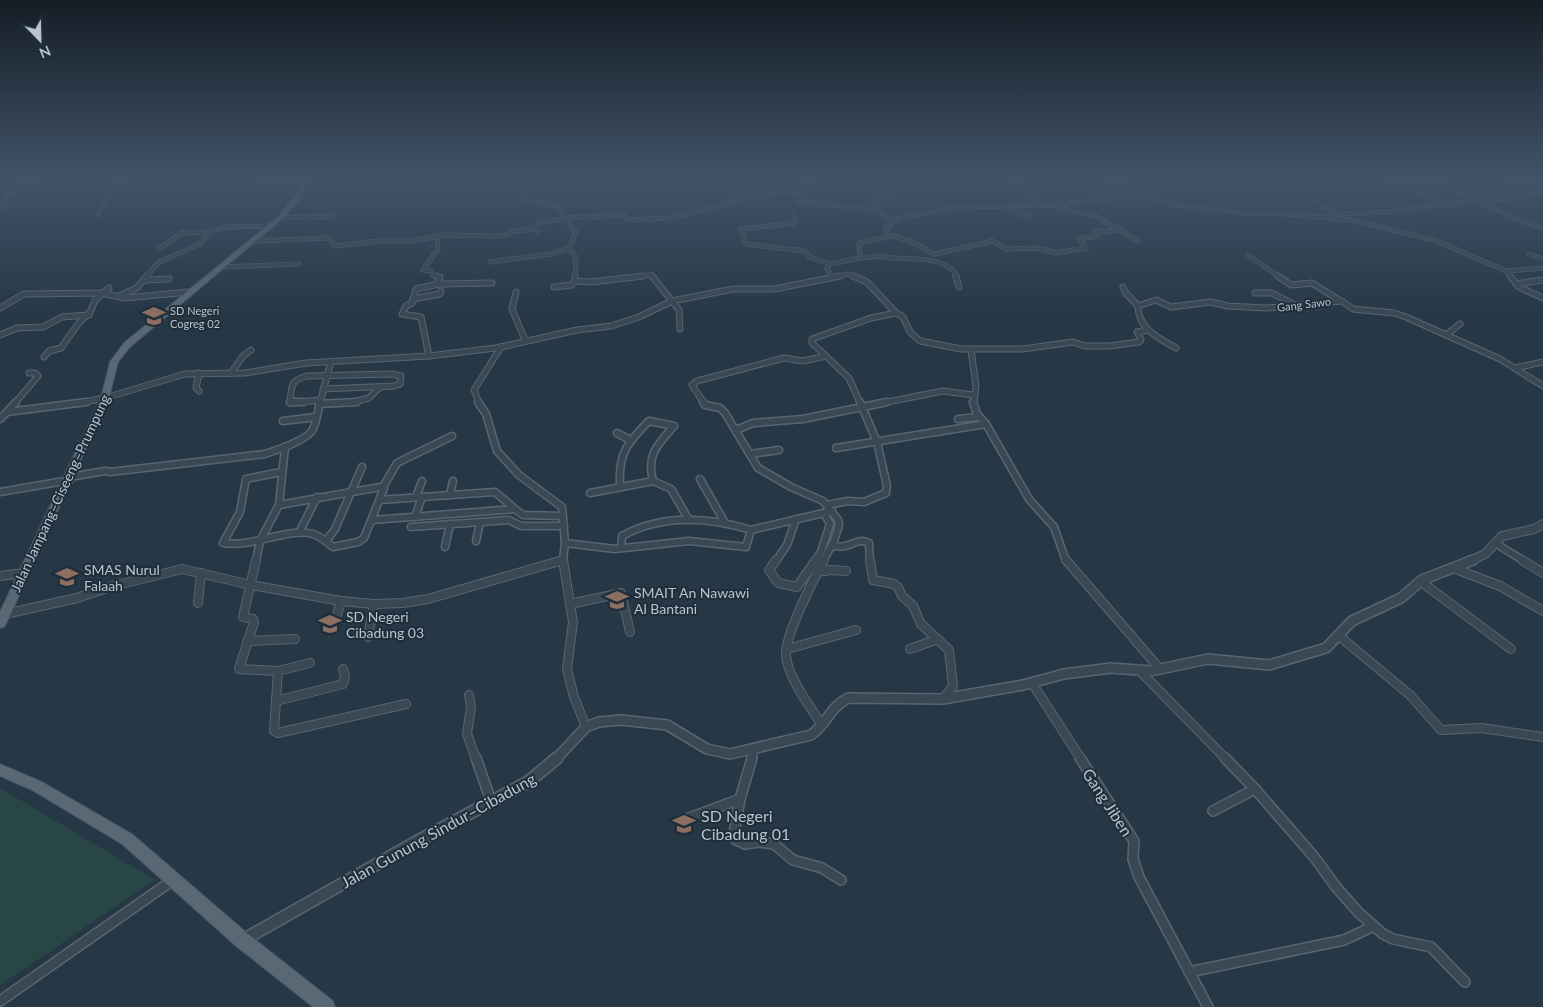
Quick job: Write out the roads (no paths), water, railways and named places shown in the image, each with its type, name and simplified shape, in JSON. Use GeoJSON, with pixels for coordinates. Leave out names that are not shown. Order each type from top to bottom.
{"type":"FeatureCollection","features":[{"type":"Feature","properties":{"kind":"main road","name":"Jalan Jampang–Ciseeng–Prumpung"},"geometry":{"type":"LineString","coordinates":[[0,624],[105,398],[114,362],[119,354],[189,292],[274,223]]}},
{"type":"Feature","properties":{"kind":"main road"},"geometry":{"type":"LineString","coordinates":[[0,770],[37,786],[127,839],[242,940],[327,1007]]}},
{"type":"Feature","properties":{"kind":"street"},"geometry":{"type":"LineString","coordinates":[[253,241],[324,238],[331,239],[332,244],[335,246],[379,241],[412,241],[437,236],[499,236],[507,235],[513,231],[537,231],[538,223]]}},
{"type":"Feature","properties":{"kind":"street"},"geometry":{"type":"LineString","coordinates":[[569,248],[576,232],[570,223]]}},
{"type":"Feature","properties":{"kind":"street"},"geometry":{"type":"LineString","coordinates":[[795,223],[750,227],[741,230],[746,244],[805,251],[812,258],[830,264],[860,258],[887,256]]}},
{"type":"Feature","properties":{"kind":"street"},"geometry":{"type":"LineString","coordinates":[[890,223],[884,228],[890,235]]}},
{"type":"Feature","properties":{"kind":"street"},"geometry":{"type":"LineString","coordinates":[[1111,223],[1138,241]]}},
{"type":"Feature","properties":{"kind":"street"},"geometry":{"type":"LineString","coordinates":[[1370,223],[1428,238],[1506,271],[1543,268]]}},
{"type":"Feature","properties":{"kind":"street"},"geometry":{"type":"LineString","coordinates":[[1529,223],[1543,229]]}},
{"type":"Feature","properties":{"kind":"street"},"geometry":{"type":"LineString","coordinates":[[159,248],[181,233],[207,232],[228,227],[271,226]]}},
{"type":"Feature","properties":{"kind":"street"},"geometry":{"type":"LineString","coordinates":[[860,258],[859,243],[890,235],[910,241],[934,254],[993,241],[1006,249],[1036,248],[1056,253],[1086,248],[1078,239],[1097,236],[1095,232],[1099,231],[1115,232],[1119,229]]}},
{"type":"Feature","properties":{"kind":"street"},"geometry":{"type":"LineString","coordinates":[[119,296],[132,291],[159,262],[202,243],[207,232]]}},
{"type":"Feature","properties":{"kind":"street"},"geometry":{"type":"LineString","coordinates":[[437,236],[438,249],[422,270],[431,271],[432,275],[440,276],[437,284]]}},
{"type":"Feature","properties":{"kind":"street"},"geometry":{"type":"LineString","coordinates":[[490,262],[548,254],[569,248]]}},
{"type":"Feature","properties":{"kind":"street"},"geometry":{"type":"LineString","coordinates":[[554,288],[572,286],[575,281],[576,258],[569,248]]}},
{"type":"Feature","properties":{"kind":"street"},"geometry":{"type":"LineString","coordinates":[[1529,254],[1543,259]]}},
{"type":"Feature","properties":{"kind":"street"},"geometry":{"type":"LineString","coordinates":[[1248,255],[1290,285],[1312,283],[1339,299],[1339,301]]}},
{"type":"Feature","properties":{"kind":"street"},"geometry":{"type":"LineString","coordinates":[[879,256],[892,260],[922,259],[941,262],[955,274],[959,287]]}},
{"type":"Feature","properties":{"kind":"street"},"geometry":{"type":"LineString","coordinates":[[220,267],[299,264]]}},
{"type":"Feature","properties":{"kind":"street"},"geometry":{"type":"LineString","coordinates":[[830,264],[828,268],[832,277]]}},
{"type":"Feature","properties":{"kind":"street"},"geometry":{"type":"LineString","coordinates":[[1535,270],[1543,275]]}},
{"type":"Feature","properties":{"kind":"street"},"geometry":{"type":"LineString","coordinates":[[1506,271],[1516,284],[1543,298]]}},
{"type":"Feature","properties":{"kind":"street"},"geometry":{"type":"LineString","coordinates":[[8,412],[70,405],[105,398],[177,375],[254,372],[296,364],[429,356],[501,347],[525,340],[577,330],[611,326],[639,317],[672,301],[734,289],[774,288],[851,274],[865,281],[896,313],[901,315],[906,320],[910,332],[920,341],[951,348],[971,350],[1028,349],[1073,342],[1092,346],[1122,345],[1139,342],[1141,340],[1137,332],[1148,330]]}},
{"type":"Feature","properties":{"kind":"street"},"geometry":{"type":"LineString","coordinates":[[575,281],[592,282],[651,275],[681,314],[678,325],[680,329]]}},
{"type":"Feature","properties":{"kind":"street"},"geometry":{"type":"LineString","coordinates":[[144,280],[169,279]]}},
{"type":"Feature","properties":{"kind":"street"},"geometry":{"type":"LineString","coordinates":[[1516,284],[1543,280]]}},
{"type":"Feature","properties":{"kind":"street"},"geometry":{"type":"LineString","coordinates":[[429,356],[422,317],[402,314],[406,306],[412,303],[416,288],[437,284],[492,282]]}},
{"type":"Feature","properties":{"kind":"street"},"geometry":{"type":"LineString","coordinates":[[1123,287],[1125,292],[1138,306],[1139,317],[1148,330],[1176,348]]}},
{"type":"Feature","properties":{"kind":"street"},"geometry":{"type":"LineString","coordinates":[[44,357],[49,351],[61,348],[78,324],[88,315],[96,299],[109,288]]}},
{"type":"Feature","properties":{"kind":"street"},"geometry":{"type":"LineString","coordinates":[[412,299],[436,296],[441,291]]}},
{"type":"Feature","properties":{"kind":"street"},"geometry":{"type":"LineString","coordinates":[[0,308],[24,294],[102,293],[128,298],[189,292]]}},
{"type":"Feature","properties":{"kind":"street"},"geometry":{"type":"LineString","coordinates":[[516,292],[512,309],[525,340]]}},
{"type":"Feature","properties":{"kind":"street"},"geometry":{"type":"LineString","coordinates":[[1255,293],[1272,293],[1295,305]]}},
{"type":"Feature","properties":{"kind":"street","name":"Gang Sawo"},"geometry":{"type":"LineString","coordinates":[[1138,306],[1156,300],[1171,306],[1207,302],[1261,308],[1339,301],[1353,309],[1399,314],[1500,359],[1543,386]]}},
{"type":"Feature","properties":{"kind":"street"},"geometry":{"type":"LineString","coordinates":[[621,548],[622,536],[628,531],[650,523],[688,520],[725,523],[751,530],[824,513],[830,508],[848,501],[864,502],[886,493],[887,486],[876,442],[849,378],[812,343],[812,339],[871,318],[896,313]]}},
{"type":"Feature","properties":{"kind":"street"},"geometry":{"type":"LineString","coordinates":[[0,335],[17,328],[42,327],[62,317],[88,315]]}},
{"type":"Feature","properties":{"kind":"street"},"geometry":{"type":"LineString","coordinates":[[1446,335],[1460,324]]}},
{"type":"Feature","properties":{"kind":"street"},"geometry":{"type":"LineString","coordinates":[[501,347],[474,390],[476,400],[486,414],[497,451],[519,475],[562,507],[565,543],[563,560],[573,622],[567,669],[574,697],[586,728]]}},
{"type":"Feature","properties":{"kind":"street"},"geometry":{"type":"LineString","coordinates":[[231,373],[243,356],[251,350]]}},
{"type":"Feature","properties":{"kind":"street"},"geometry":{"type":"LineString","coordinates":[[971,350],[976,386],[973,403],[979,417],[986,424],[1029,499],[1054,527],[1067,563],[1160,669]]}},
{"type":"Feature","properties":{"kind":"street"},"geometry":{"type":"LineString","coordinates":[[821,724],[792,675],[786,655],[795,622],[817,572],[832,546],[839,525],[830,508],[818,498],[790,487],[762,471],[720,408],[707,405],[702,401],[692,383],[784,358],[803,361],[826,356]]}},
{"type":"Feature","properties":{"kind":"street"},"geometry":{"type":"LineString","coordinates":[[0,492],[110,472],[259,455],[285,447],[312,432],[331,361]]}},
{"type":"Feature","properties":{"kind":"street"},"geometry":{"type":"LineString","coordinates":[[1515,368],[1543,362]]}},
{"type":"Feature","properties":{"kind":"street"},"geometry":{"type":"LineString","coordinates":[[0,419],[38,376],[37,374],[29,373]]}},
{"type":"Feature","properties":{"kind":"street"},"geometry":{"type":"LineString","coordinates":[[199,373],[196,388],[199,391]]}},
{"type":"Feature","properties":{"kind":"street"},"geometry":{"type":"LineString","coordinates":[[323,389],[376,386],[380,388],[398,385],[401,376],[392,374],[302,377],[293,382],[290,403],[364,401],[371,398],[380,388]]}},
{"type":"Feature","properties":{"kind":"street"},"geometry":{"type":"LineString","coordinates":[[736,430],[742,426],[764,421],[790,420],[863,408],[939,392],[958,391],[973,395]]}},
{"type":"Feature","properties":{"kind":"street"},"geometry":{"type":"LineString","coordinates":[[283,421],[316,417]]}},
{"type":"Feature","properties":{"kind":"street"},"geometry":{"type":"LineString","coordinates":[[958,419],[979,417]]}},
{"type":"Feature","properties":{"kind":"street"},"geometry":{"type":"LineString","coordinates":[[620,487],[618,465],[621,455],[630,440],[649,421],[674,426],[649,460],[649,470],[653,481]]}},
{"type":"Feature","properties":{"kind":"street"},"geometry":{"type":"LineString","coordinates":[[836,448],[986,424]]}},
{"type":"Feature","properties":{"kind":"street"},"geometry":{"type":"LineString","coordinates":[[617,433],[630,440]]}},
{"type":"Feature","properties":{"kind":"street"},"geometry":{"type":"LineString","coordinates":[[281,472],[246,479],[240,512],[223,543],[260,541],[300,533],[312,533],[333,547],[363,540],[380,500],[383,487],[397,463],[452,436]]}},
{"type":"Feature","properties":{"kind":"street"},"geometry":{"type":"LineString","coordinates":[[285,447],[279,505],[260,541],[251,586],[243,611],[243,617],[254,622],[239,669],[278,671],[310,663]]}},
{"type":"Feature","properties":{"kind":"street"},"geometry":{"type":"LineString","coordinates":[[750,454],[779,450]]}},
{"type":"Feature","properties":{"kind":"street"},"geometry":{"type":"LineString","coordinates":[[326,541],[335,529],[362,467]]}},
{"type":"Feature","properties":{"kind":"street"},"geometry":{"type":"LineString","coordinates":[[700,479],[725,523]]}},
{"type":"Feature","properties":{"kind":"street"},"geometry":{"type":"LineString","coordinates":[[415,517],[422,481]]}},
{"type":"Feature","properties":{"kind":"street"},"geometry":{"type":"LineString","coordinates":[[450,495],[453,481]]}},
{"type":"Feature","properties":{"kind":"street"},"geometry":{"type":"LineString","coordinates":[[590,493],[653,481],[671,489],[688,520]]}},
{"type":"Feature","properties":{"kind":"street"},"geometry":{"type":"LineString","coordinates":[[279,505],[350,491],[383,487]]}},
{"type":"Feature","properties":{"kind":"street"},"geometry":{"type":"LineString","coordinates":[[380,500],[495,492],[523,515],[563,516]]}},
{"type":"Feature","properties":{"kind":"street"},"geometry":{"type":"LineString","coordinates":[[300,533],[317,497]]}},
{"type":"Feature","properties":{"kind":"street"},"geometry":{"type":"LineString","coordinates":[[372,520],[515,509]]}},
{"type":"Feature","properties":{"kind":"street"},"geometry":{"type":"LineString","coordinates":[[796,519],[787,545],[768,570],[778,583],[797,587],[821,552],[830,524],[824,513]]}},
{"type":"Feature","properties":{"kind":"street"},"geometry":{"type":"LineString","coordinates":[[410,527],[512,520],[522,526],[564,526]]}},
{"type":"Feature","properties":{"kind":"street"},"geometry":{"type":"LineString","coordinates":[[476,541],[480,522]]}},
{"type":"Feature","properties":{"kind":"street"},"geometry":{"type":"LineString","coordinates":[[445,547],[450,524]]}},
{"type":"Feature","properties":{"kind":"street","name":"Jalan Gunung Sindur–Cibadung"},"geometry":{"type":"LineString","coordinates":[[242,940],[491,800],[528,782],[548,767],[586,728],[609,720],[657,722],[672,727],[714,752],[730,754],[754,750],[811,735],[817,731],[837,704],[848,698],[943,699],[1032,683],[1064,674],[1111,668],[1160,669],[1208,659],[1269,665],[1326,648],[1347,626],[1360,617],[1401,598],[1420,581],[1488,553],[1504,535],[1535,529],[1543,524]]}},
{"type":"Feature","properties":{"kind":"street"},"geometry":{"type":"LineString","coordinates":[[565,543],[599,548],[621,548],[689,541],[746,547],[751,530]]}},
{"type":"Feature","properties":{"kind":"street"},"geometry":{"type":"LineString","coordinates":[[832,546],[845,546],[852,541],[859,540],[869,544],[871,572],[874,581],[894,584],[898,587],[902,596],[912,606],[922,624],[948,650],[953,673],[953,686],[943,699]]}},
{"type":"Feature","properties":{"kind":"street"},"geometry":{"type":"LineString","coordinates":[[1495,543],[1543,573]]}},
{"type":"Feature","properties":{"kind":"street"},"geometry":{"type":"LineString","coordinates":[[5,614],[77,598],[113,586],[182,570],[251,586],[341,601],[374,604],[403,603],[428,599],[563,560]]}},
{"type":"Feature","properties":{"kind":"street"},"geometry":{"type":"LineString","coordinates":[[1452,568],[1499,585],[1543,611]]}},
{"type":"Feature","properties":{"kind":"street"},"geometry":{"type":"LineString","coordinates":[[817,572],[831,570],[846,571]]}},
{"type":"Feature","properties":{"kind":"street"},"geometry":{"type":"LineString","coordinates":[[0,576],[24,573]]}},
{"type":"Feature","properties":{"kind":"street"},"geometry":{"type":"LineString","coordinates":[[198,603],[201,573]]}},
{"type":"Feature","properties":{"kind":"street"},"geometry":{"type":"LineString","coordinates":[[1420,581],[1511,650]]}},
{"type":"Feature","properties":{"kind":"street"},"geometry":{"type":"LineString","coordinates":[[570,604],[621,593],[630,632]]}},
{"type":"Feature","properties":{"kind":"street"},"geometry":{"type":"LineString","coordinates":[[336,618],[341,601]]}},
{"type":"Feature","properties":{"kind":"street"},"geometry":{"type":"LineString","coordinates":[[368,638],[374,604]]}},
{"type":"Feature","properties":{"kind":"street"},"geometry":{"type":"LineString","coordinates":[[787,649],[856,630]]}},
{"type":"Feature","properties":{"kind":"street"},"geometry":{"type":"LineString","coordinates":[[1338,635],[1410,695],[1440,730],[1481,728],[1543,737]]}},
{"type":"Feature","properties":{"kind":"street"},"geometry":{"type":"LineString","coordinates":[[247,641],[295,639]]}},
{"type":"Feature","properties":{"kind":"street"},"geometry":{"type":"LineString","coordinates":[[910,649],[938,639]]}},
{"type":"Feature","properties":{"kind":"street"},"geometry":{"type":"LineString","coordinates":[[276,701],[343,684],[345,676],[343,669]]}},
{"type":"Feature","properties":{"kind":"street"},"geometry":{"type":"LineString","coordinates":[[1139,670],[1255,789],[1315,858],[1352,905],[1374,926],[1393,939],[1417,942],[1431,947],[1465,982]]}},
{"type":"Feature","properties":{"kind":"street"},"geometry":{"type":"LineString","coordinates":[[278,671],[274,731],[278,733],[406,704]]}},
{"type":"Feature","properties":{"kind":"street","name":"Gang Jiben"},"geometry":{"type":"LineString","coordinates":[[1032,683],[1134,841],[1133,859],[1139,878],[1208,1007]]}},
{"type":"Feature","properties":{"kind":"street"},"geometry":{"type":"LineString","coordinates":[[469,695],[473,706],[466,730],[491,800]]}},
{"type":"Feature","properties":{"kind":"street"},"geometry":{"type":"LineString","coordinates":[[754,750],[740,799],[734,834],[736,840],[745,844],[767,842],[774,844],[792,860],[822,868],[841,880]]}},
{"type":"Feature","properties":{"kind":"street"},"geometry":{"type":"LineString","coordinates":[[1213,810],[1255,789]]}},
{"type":"Feature","properties":{"kind":"street"},"geometry":{"type":"LineString","coordinates":[[690,818],[740,799]]}},
{"type":"Feature","properties":{"kind":"street"},"geometry":{"type":"LineString","coordinates":[[0,1001],[174,879]]}},
{"type":"Feature","properties":{"kind":"street"},"geometry":{"type":"LineString","coordinates":[[1189,972],[1344,940],[1374,926]]}},
{"type":"Feature","properties":{"kind":"place","name":"SD Negeri Cogreg 02"},"geometry":{"type":"Point","coordinates":[154,316]}},
{"type":"Feature","properties":{"kind":"place","name":"SMAS Nurul Falaah"},"geometry":{"type":"Point","coordinates":[67,577]}},
{"type":"Feature","properties":{"kind":"place","name":"SMAIT An Nawawi Al Bantani"},"geometry":{"type":"Point","coordinates":[617,600]}},
{"type":"Feature","properties":{"kind":"place","name":"SD Negeri Cibadung 03"},"geometry":{"type":"Point","coordinates":[330,624]}},
{"type":"Feature","properties":{"kind":"place","name":"SD Negeri Cibadung 01"},"geometry":{"type":"Point","coordinates":[684,824]}}]}
